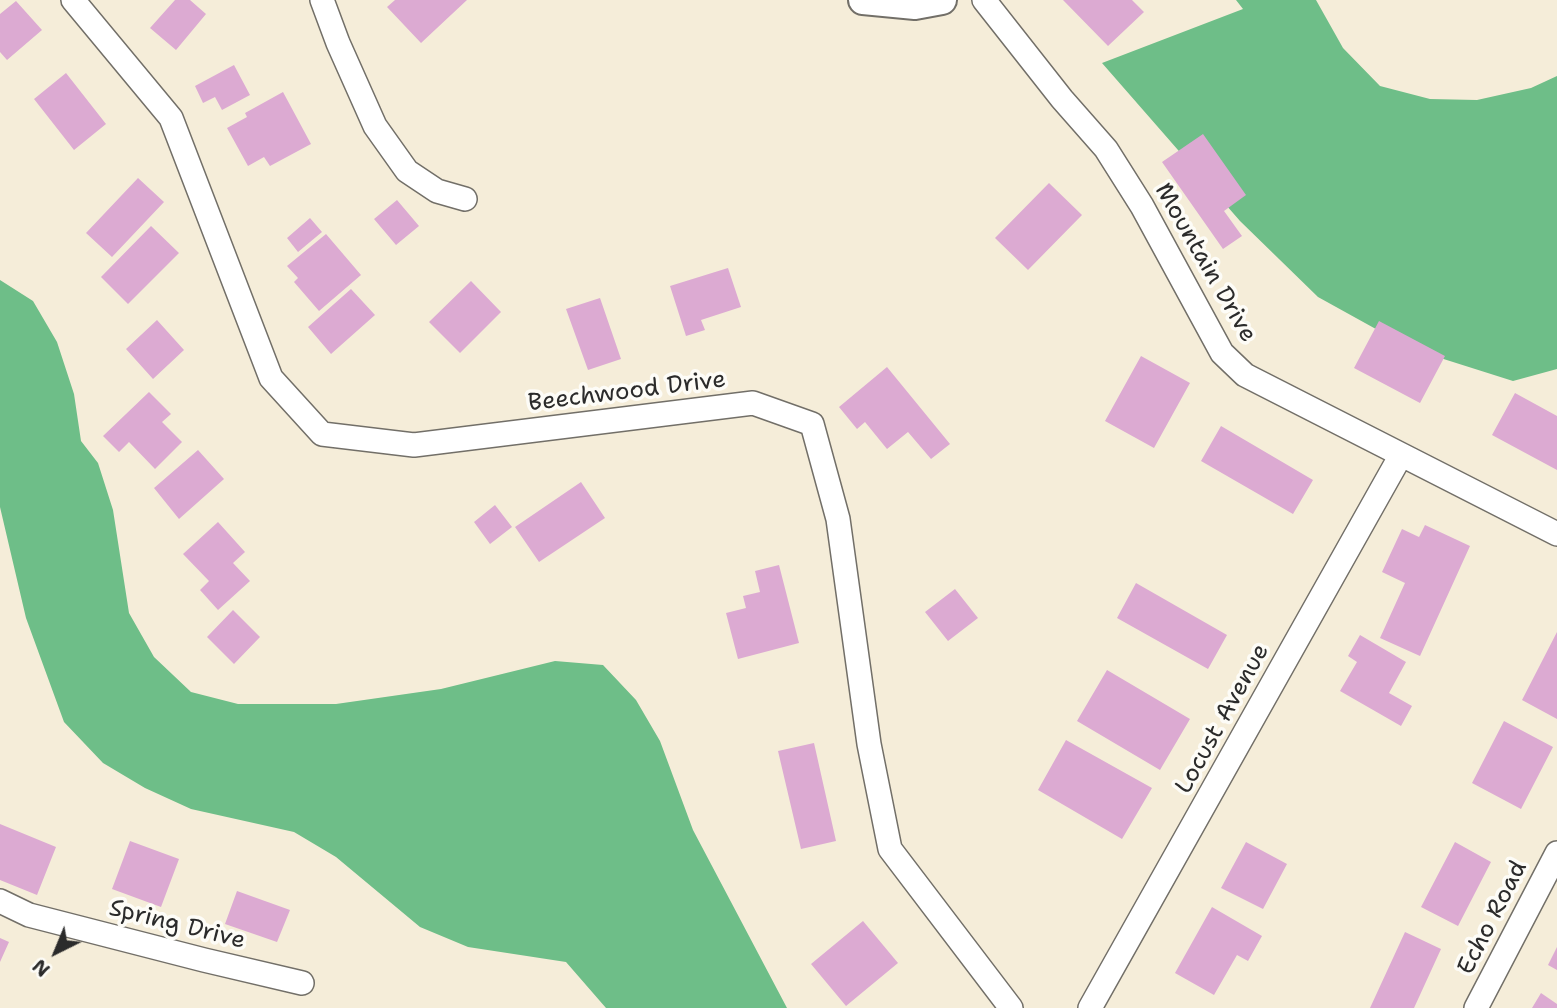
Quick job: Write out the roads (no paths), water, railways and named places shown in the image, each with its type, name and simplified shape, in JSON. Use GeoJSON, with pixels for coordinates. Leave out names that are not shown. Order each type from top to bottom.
{"type":"FeatureCollection","features":[{"type":"Feature","properties":{"kind":"street","name":"Beechwood Drive"},"geometry":{"type":"LineString","coordinates":[[73,0],[171,118],[271,378],[322,434],[414,446],[754,403],[812,424],[838,519],[869,744],[890,849],[1011,1008]]}},
{"type":"Feature","properties":{"kind":"street"},"geometry":{"type":"LineString","coordinates":[[322,0],[375,126],[407,171],[437,191],[465,199]]}},
{"type":"Feature","properties":{"kind":"street"},"geometry":{"type":"LineString","coordinates":[[863,0],[915,5],[942,0]]}},
{"type":"Feature","properties":{"kind":"street","name":"Mountain Drive"},"geometry":{"type":"LineString","coordinates":[[984,0],[1105,149],[1142,206],[1222,353],[1245,375],[1557,534]]}},
{"type":"Feature","properties":{"kind":"street","name":"Locust Avenue"},"geometry":{"type":"LineString","coordinates":[[1090,1008],[1401,455]]}},
{"type":"Feature","properties":{"kind":"street","name":"Echo Road"},"geometry":{"type":"LineString","coordinates":[[1476,1008],[1557,853]]}},
{"type":"Feature","properties":{"kind":"street","name":"Spring Drive"},"geometry":{"type":"LineString","coordinates":[[0,901],[29,915],[302,983]]}}]}
